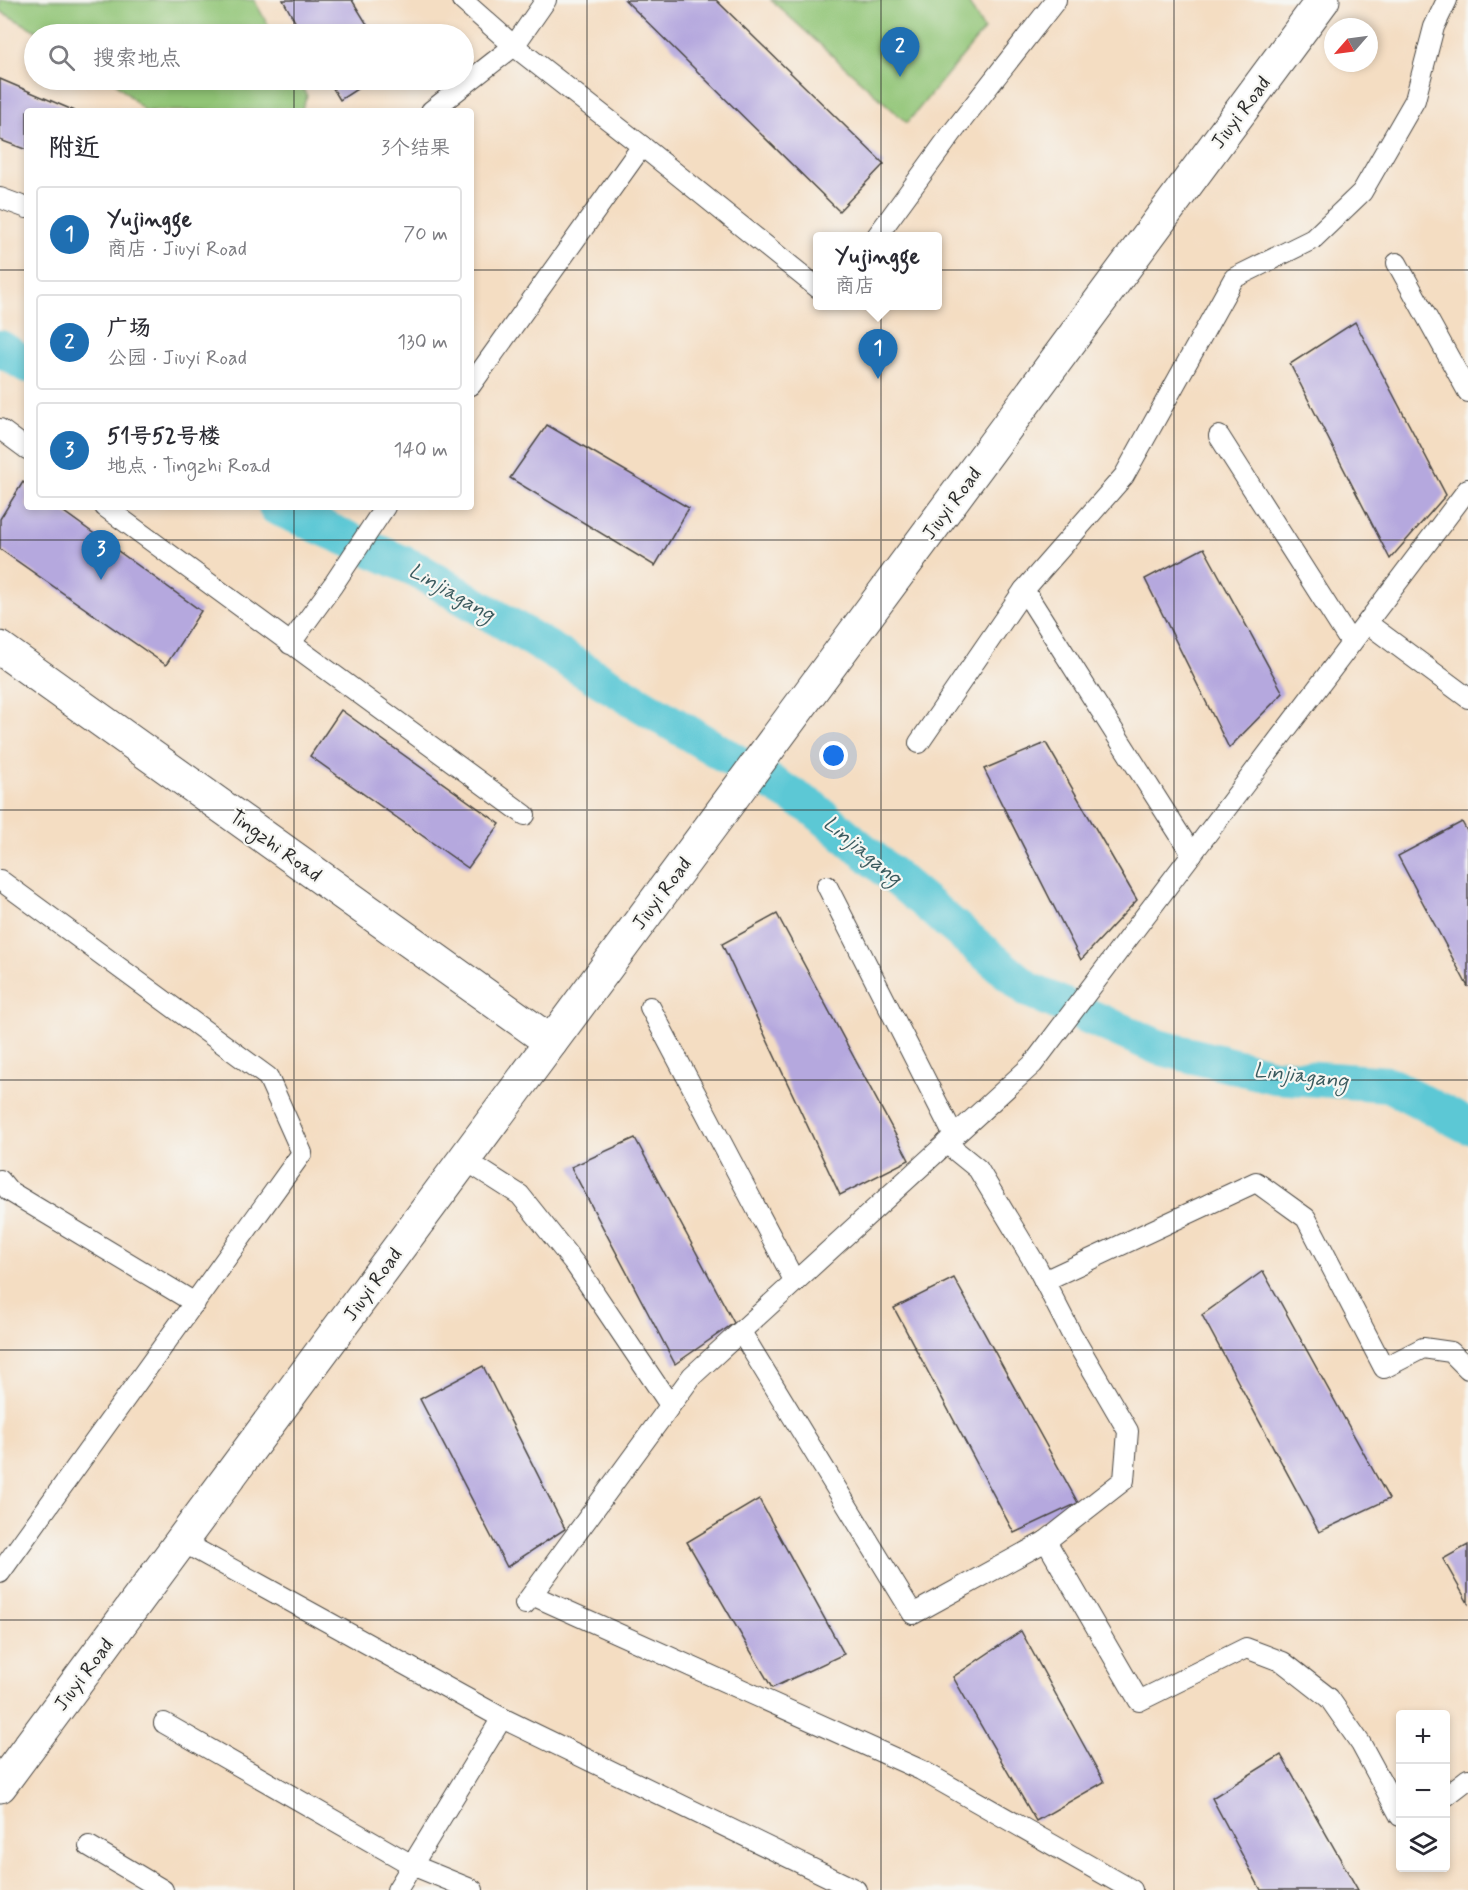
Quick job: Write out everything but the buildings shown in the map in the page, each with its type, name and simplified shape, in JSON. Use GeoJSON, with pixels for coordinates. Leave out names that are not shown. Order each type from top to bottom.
{"type":"FeatureCollection","features":[{"type":"Feature","properties":{"kind":"street","name":"Jiuyi Road"},"geometry":{"type":"LineString","coordinates":[[0,1786],[1323,0]]}},
{"type":"Feature","properties":{"kind":"street","name":"Tingzhi Road"},"geometry":{"type":"LineString","coordinates":[[0,648],[551,1042]]}},
{"type":"Feature","properties":{"kind":"lane"},"geometry":{"type":"LineString","coordinates":[[462,0],[514,46],[813,284]]}},
{"type":"Feature","properties":{"kind":"lane"},"geometry":{"type":"LineString","coordinates":[[474,77],[514,46],[546,0]]}},
{"type":"Feature","properties":{"kind":"lane"},"geometry":{"type":"LineString","coordinates":[[881,232],[952,133],[1056,0]]}},
{"type":"Feature","properties":{"kind":"lane"},"geometry":{"type":"LineString","coordinates":[[919,743],[1024,590],[1124,476],[1234,278],[1313,239],[1362,192],[1415,100],[1434,27],[1447,0]]}},
{"type":"Feature","properties":{"kind":"lane"},"geometry":{"type":"LineString","coordinates":[[435,108],[458,90]]}},
{"type":"Feature","properties":{"kind":"lane"},"geometry":{"type":"LineString","coordinates":[[474,381],[642,146]]}},
{"type":"Feature","properties":{"kind":"lane"},"geometry":{"type":"LineString","coordinates":[[0,198],[24,207]]}},
{"type":"Feature","properties":{"kind":"lane"},"geometry":{"type":"LineString","coordinates":[[1397,263],[1468,393]]}},
{"type":"Feature","properties":{"kind":"lane"},"geometry":{"type":"LineString","coordinates":[[0,429],[24,447]]}},
{"type":"Feature","properties":{"kind":"lane"},"geometry":{"type":"LineString","coordinates":[[1219,436],[1351,643]]}},
{"type":"Feature","properties":{"kind":"lane"},"geometry":{"type":"LineString","coordinates":[[1132,1890],[921,1770],[528,1600],[692,1376],[1033,1064],[1468,489]]}},
{"type":"Feature","properties":{"kind":"lane"},"geometry":{"type":"LineString","coordinates":[[109,510],[525,815]]}},
{"type":"Feature","properties":{"kind":"lane"},"geometry":{"type":"LineString","coordinates":[[290,644],[383,510]]}},
{"type":"Feature","properties":{"kind":"lane"},"geometry":{"type":"LineString","coordinates":[[1024,590],[1192,854]]}},
{"type":"Feature","properties":{"kind":"lane"},"geometry":{"type":"LineString","coordinates":[[1367,622],[1468,698]]}},
{"type":"Feature","properties":{"kind":"lane"},"geometry":{"type":"LineString","coordinates":[[0,880],[268,1077],[302,1153],[0,1573]]}},
{"type":"Feature","properties":{"kind":"lane"},"geometry":{"type":"LineString","coordinates":[[741,1332],[913,1614],[1046,1541],[1124,1480],[1128,1431],[978,1169],[950,1139],[827,886]]}},
{"type":"Feature","properties":{"kind":"lane"},"geometry":{"type":"LineString","coordinates":[[650,1007],[795,1282]]}},
{"type":"Feature","properties":{"kind":"lane"},"geometry":{"type":"LineString","coordinates":[[462,1161],[470,1163],[520,1195],[575,1264],[670,1405]]}},
{"type":"Feature","properties":{"kind":"lane"},"geometry":{"type":"LineString","coordinates":[[0,1180],[9,1191],[195,1303]]}},
{"type":"Feature","properties":{"kind":"lane"},"geometry":{"type":"LineString","coordinates":[[1044,1281],[1256,1182],[1306,1218],[1384,1368],[1423,1348],[1451,1352],[1468,1369]]}},
{"type":"Feature","properties":{"kind":"lane"},"geometry":{"type":"LineString","coordinates":[[181,1541],[502,1718],[854,1890]]}},
{"type":"Feature","properties":{"kind":"lane"},"geometry":{"type":"LineString","coordinates":[[1046,1541],[1139,1701],[1246,1648],[1283,1662],[1329,1698],[1361,1744],[1396,1807]]}},
{"type":"Feature","properties":{"kind":"lane"},"geometry":{"type":"LineString","coordinates":[[397,1890],[502,1718]]}},
{"type":"Feature","properties":{"kind":"lane"},"geometry":{"type":"LineString","coordinates":[[164,1723],[412,1865],[473,1890]]}},
{"type":"Feature","properties":{"kind":"lane"},"geometry":{"type":"LineString","coordinates":[[1450,1793],[1468,1779]]}},
{"type":"Feature","properties":{"kind":"lane"},"geometry":{"type":"LineString","coordinates":[[89,1846],[163,1890]]}},
{"type":"Feature","properties":{"kind":"green space"},"geometry":{"type":"Polygon","coordinates":[[[0,0],[254,0],[267,24],[24,24],[0,11],[0,0]]]}},
{"type":"Feature","properties":{"kind":"green space"},"geometry":{"type":"Polygon","coordinates":[[[771,0],[967,0],[984,30],[907,123],[771,0]]]}},
{"type":"Feature","properties":{"kind":"green space"},"geometry":{"type":"Polygon","coordinates":[[[123,90],[304,90],[307,96],[302,108],[142,108],[123,90]]]}},
{"type":"Feature","properties":{"kind":"waterway","name":"Linjiagang"},"geometry":{"type":"LineString","coordinates":[[0,348],[24,363]]}},
{"type":"Feature","properties":{"kind":"waterway","name":"Linjiagang"},"geometry":{"type":"LineString","coordinates":[[283,510],[418,570],[813,808],[1029,990],[1158,1047],[1274,1076],[1388,1084],[1468,1126]]}},
{"type":"Feature","properties":{"kind":"place","name":"广场"},"geometry":{"type":"Point","coordinates":[900,77]}},
{"type":"Feature","properties":{"kind":"place","name":"Yujingge"},"geometry":{"type":"Point","coordinates":[878,379]}},
{"type":"Feature","properties":{"kind":"place","name":"51号52号楼"},"geometry":{"type":"Point","coordinates":[101,580]}}]}
